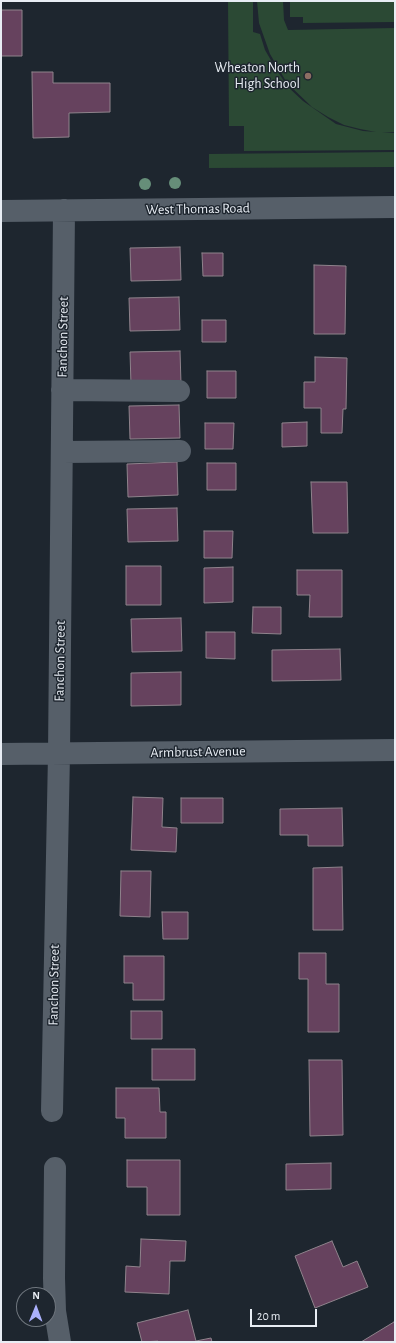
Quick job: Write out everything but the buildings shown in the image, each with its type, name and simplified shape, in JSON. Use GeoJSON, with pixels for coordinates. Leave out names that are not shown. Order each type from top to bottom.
{"type":"FeatureCollection","features":[{"type":"Feature","properties":{"kind":"street","name":"West Thomas Road"},"geometry":{"type":"LineString","coordinates":[[1,211],[395,207]]}},
{"type":"Feature","properties":{"kind":"street","name":"Fanchon Street"},"geometry":{"type":"LineString","coordinates":[[52,1111],[59,754],[64,210]]}},
{"type":"Feature","properties":{"kind":"street"},"geometry":{"type":"LineString","coordinates":[[62,390],[179,391]]}},
{"type":"Feature","properties":{"kind":"street"},"geometry":{"type":"LineString","coordinates":[[62,452],[180,451]]}},
{"type":"Feature","properties":{"kind":"street","name":"Armbrust Avenue"},"geometry":{"type":"LineString","coordinates":[[1,754],[395,750]]}},
{"type":"Feature","properties":{"kind":"street"},"geometry":{"type":"LineString","coordinates":[[55,1168],[54,1278],[55,1311],[60,1342]]}},
{"type":"Feature","properties":{"kind":"green space","name":"Wheaton North High School"},"geometry":{"type":"Polygon","coordinates":[[[228,1],[253,1],[253,32],[260,34],[265,50],[288,87],[303,101],[336,124],[363,131],[376,132],[344,125],[328,117],[312,107],[287,83],[270,54],[259,23],[257,1],[283,1],[284,20],[288,30],[395,28],[395,132],[382,132],[395,133],[395,150],[244,151],[244,126],[229,126],[228,1]]]}},
{"type":"Feature","properties":{"kind":"green space"},"geometry":{"type":"Polygon","coordinates":[[[290,1],[395,1],[395,22],[303,23],[303,17],[290,17],[290,1]]]}},
{"type":"Feature","properties":{"kind":"green space"},"geometry":{"type":"Polygon","coordinates":[[[395,152],[395,167],[209,168],[209,154],[395,152]]]}},
{"type":"Feature","properties":{"kind":"place","name":"Wheaton North High School"},"geometry":{"type":"Point","coordinates":[308,76]}}]}
